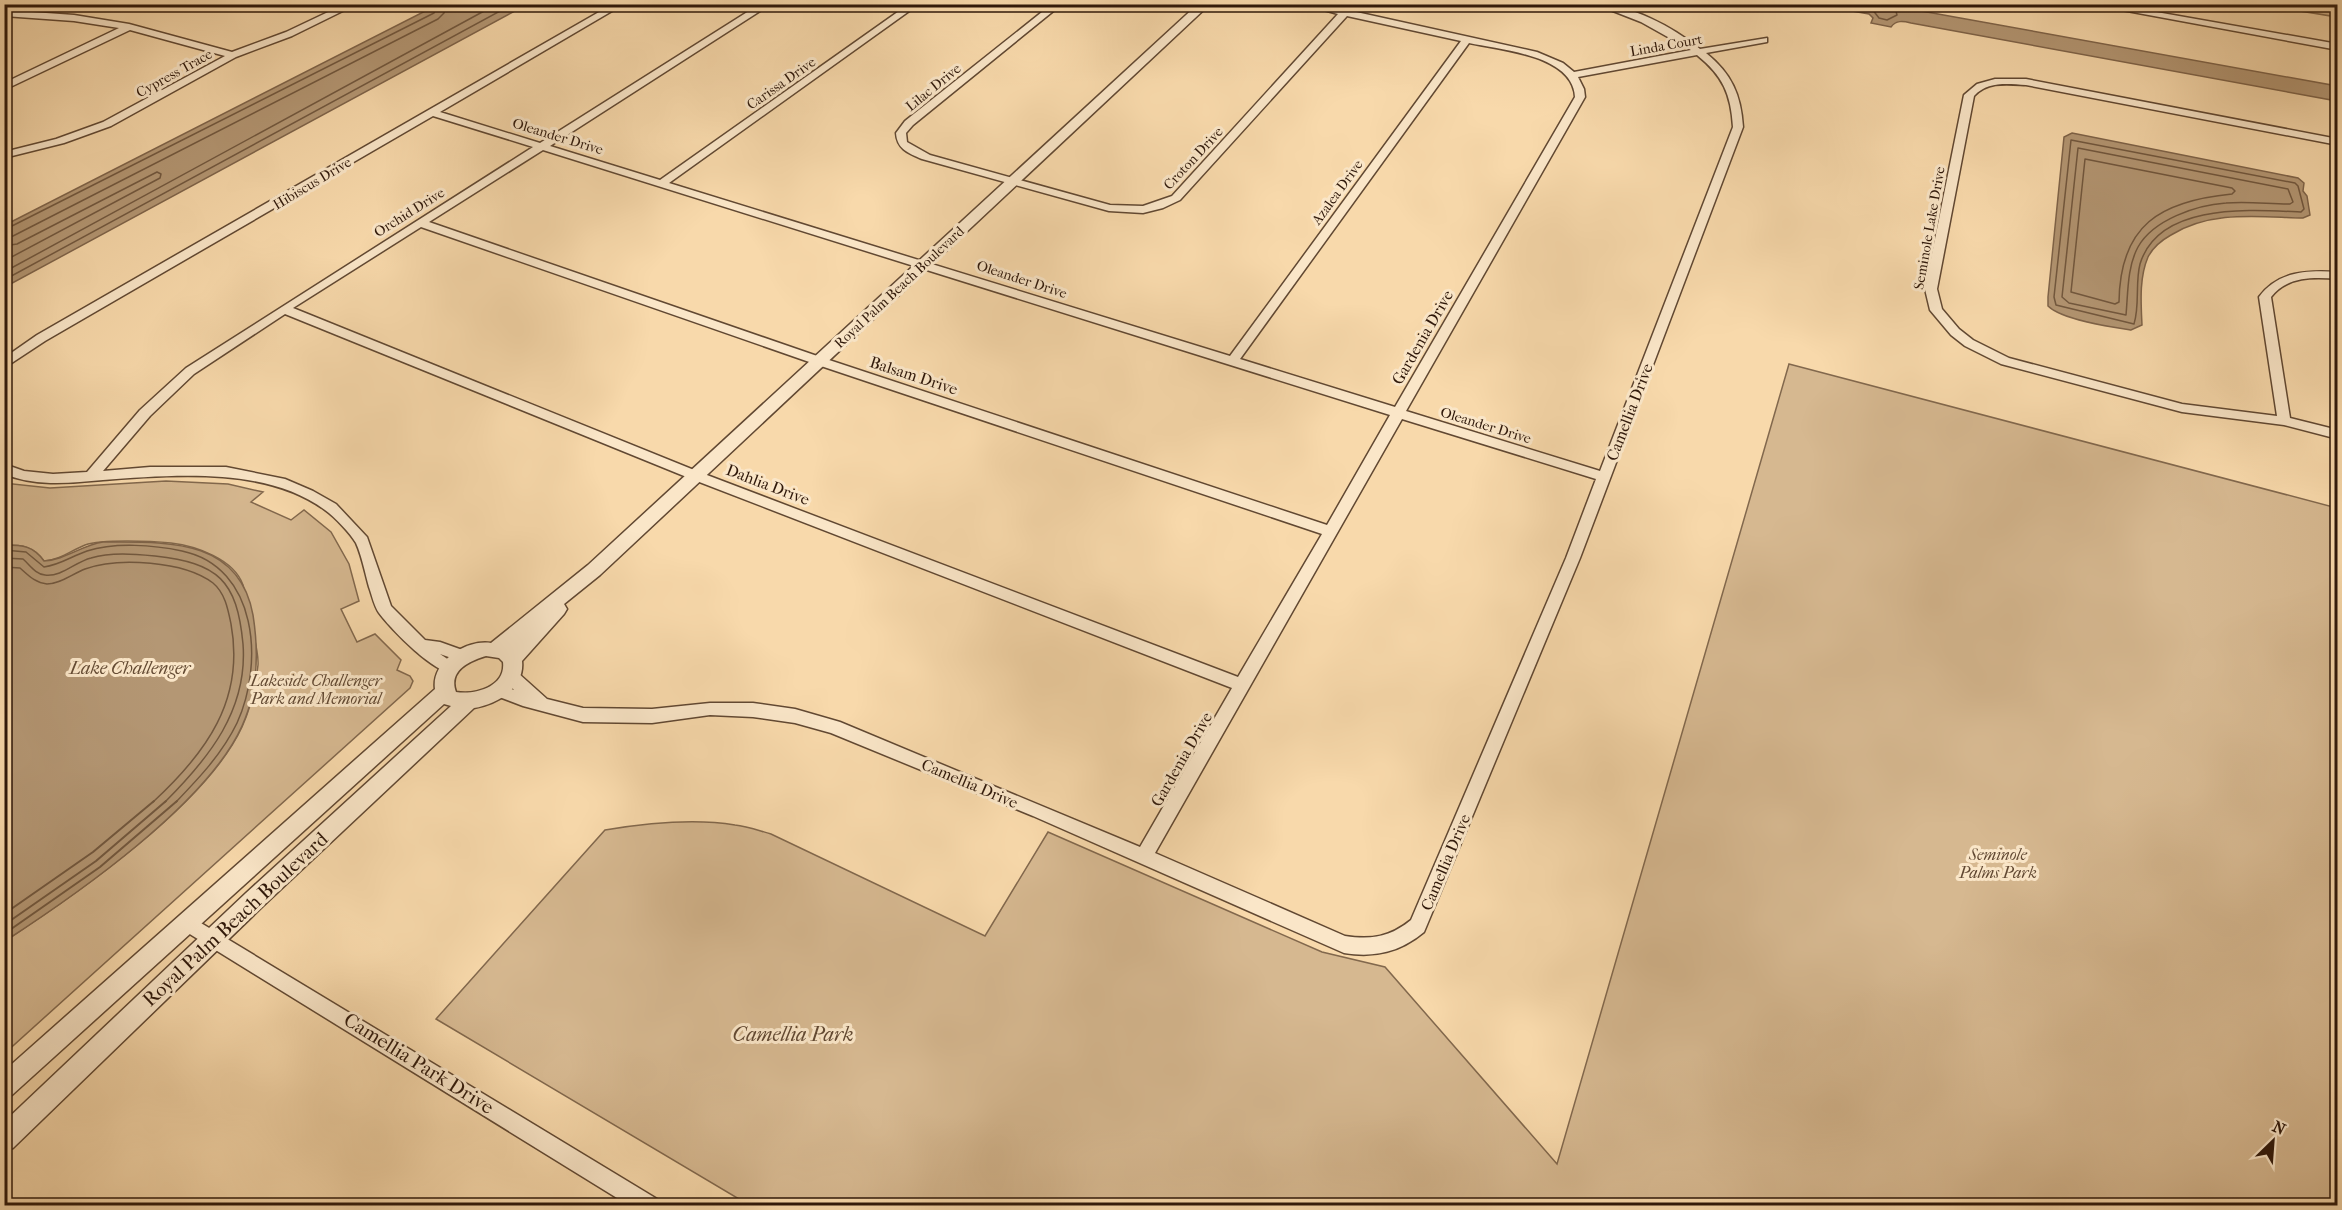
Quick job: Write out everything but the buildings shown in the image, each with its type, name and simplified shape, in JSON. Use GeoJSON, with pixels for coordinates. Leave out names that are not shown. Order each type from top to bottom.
{"type":"FeatureCollection","features":[{"type":"Feature","properties":{"kind":"street","name":"Cypress Trace"},"geometry":{"type":"LineString","coordinates":[[4,155],[60,141],[107,124],[232,55],[289,34],[353,4]]}},
{"type":"Feature","properties":{"kind":"street","name":"Hibiscus Drive"},"geometry":{"type":"LineString","coordinates":[[4,364],[41,338],[620,4]]}},
{"type":"Feature","properties":{"kind":"street","name":"Orchid Drive"},"geometry":{"type":"LineString","coordinates":[[91,476],[145,413],[190,371],[284,309],[767,4]]}},
{"type":"Feature","properties":{"kind":"street","name":"Carissa Drive"},"geometry":{"type":"LineString","coordinates":[[662,183],[915,4]]}},
{"type":"Feature","properties":{"kind":"street","name":"Lilac Drive"},"geometry":{"type":"LineString","coordinates":[[1014,181],[910,150],[902,143],[901,133],[909,123],[1058,4]]}},
{"type":"Feature","properties":{"kind":"street","name":"Royal Palm Beach Boulevard"},"geometry":{"type":"LineString","coordinates":[[495,649],[594,570],[1205,4]]}},
{"type":"Feature","properties":{"kind":"street"},"geometry":{"type":"LineString","coordinates":[[1305,4],[1538,55],[1559,65],[1572,75]]}},
{"type":"Feature","properties":{"kind":"street","name":"Camellia Drive"},"geometry":{"type":"LineString","coordinates":[[508,676],[523,700],[583,715],[652,716],[710,709],[753,710],[795,716],[844,731],[1144,856],[1344,944],[1361,948],[1378,947],[1394,943],[1407,936],[1418,926],[1573,558],[1738,127],[1737,103],[1731,89],[1715,67],[1699,52],[1649,22],[1599,4]]}},
{"type":"Feature","properties":{"kind":"street"},"geometry":{"type":"LineString","coordinates":[[2093,4],[2337,47]]}},
{"type":"Feature","properties":{"kind":"street"},"geometry":{"type":"LineString","coordinates":[[4,13],[74,18],[129,27],[232,55]]}},
{"type":"Feature","properties":{"kind":"street","name":"Croton Drive"},"geometry":{"type":"LineString","coordinates":[[1014,181],[1109,208],[1132,212],[1163,206],[1176,198],[1344,13]]}},
{"type":"Feature","properties":{"kind":"street"},"geometry":{"type":"LineString","coordinates":[[4,87],[129,27]]}},
{"type":"Feature","properties":{"kind":"street","name":"Azalea Drive"},"geometry":{"type":"LineString","coordinates":[[1232,362],[1467,39]]}},
{"type":"Feature","properties":{"kind":"street","name":"Linda Court"},"geometry":{"type":"LineString","coordinates":[[1572,75],[1764,40]]}},
{"type":"Feature","properties":{"kind":"street","name":"Gardenia Drive"},"geometry":{"type":"LineString","coordinates":[[1144,856],[1580,97],[1580,88],[1572,75]]}},
{"type":"Feature","properties":{"kind":"street","name":"Seminole Lake Drive"},"geometry":{"type":"LineString","coordinates":[[2337,142],[2026,82],[2000,81],[1980,86],[1969,95],[1930,289],[1936,310],[1955,332],[1969,343],[2005,361],[2182,408],[2284,421],[2337,435]]}},
{"type":"Feature","properties":{"kind":"street","name":"Oleander Drive"},"geometry":{"type":"LineString","coordinates":[[431,112],[1604,477]]}},
{"type":"Feature","properties":{"kind":"street","name":"Balsam Drive"},"geometry":{"type":"LineString","coordinates":[[420,223],[819,361],[1330,531]]}},
{"type":"Feature","properties":{"kind":"street"},"geometry":{"type":"LineString","coordinates":[[2284,421],[2265,297],[2276,284],[2286,279],[2314,275],[2337,276]]}},
{"type":"Feature","properties":{"kind":"street","name":"Dahlia Drive"},"geometry":{"type":"LineString","coordinates":[[284,309],[694,475],[1242,685]]}},
{"type":"Feature","properties":{"kind":"street"},"geometry":{"type":"LineString","coordinates":[[4,469],[22,476],[52,478],[187,471],[226,472],[285,484],[331,507],[362,541],[384,609],[435,659],[456,662]]}},
{"type":"Feature","properties":{"kind":"street","name":"Royal Palm Beach Boulevard"},"geometry":{"type":"LineString","coordinates":[[508,676],[594,570]]}},
{"type":"Feature","properties":{"kind":"street"},"geometry":{"type":"LineString","coordinates":[[495,649],[506,651],[508,676],[484,700],[467,702],[449,698],[442,688],[443,679],[456,662],[474,651],[495,649]]}},
{"type":"Feature","properties":{"kind":"street","name":"Royal Palm Beach Boulevard"},"geometry":{"type":"LineString","coordinates":[[4,1087],[445,692]]}},
{"type":"Feature","properties":{"kind":"street","name":"Royal Palm Beach Boulevard"},"geometry":{"type":"LineString","coordinates":[[4,1138],[467,702]]}},
{"type":"Feature","properties":{"kind":"street","name":"Camellia Park Drive"},"geometry":{"type":"LineString","coordinates":[[186,922],[650,1206]]}},
{"type":"Feature","properties":{"kind":"green space"},"geometry":{"type":"Polygon","coordinates":[[[2264,5],[2337,5],[2337,17],[2264,5]]]}},
{"type":"Feature","properties":{"kind":"green space","name":"Seminole Palms Park"},"geometry":{"type":"Polygon","coordinates":[[[1789,364],[2337,508],[2337,1205],[749,1205],[436,1019],[605,830],[654,823],[686,822],[719,823],[771,834],[985,936],[1048,832],[1322,952],[1385,967],[1557,1164],[1789,364]]]}},
{"type":"Feature","properties":{"kind":"green space","name":"Lakeside Challenger Park and Memorial"},"geometry":{"type":"Polygon","coordinates":[[[166,481],[228,484],[263,492],[251,502],[291,520],[304,510],[331,532],[349,564],[359,601],[341,609],[357,642],[375,634],[401,660],[397,670],[410,676],[413,681],[410,688],[5,1053],[5,941],[67,899],[137,846],[200,787],[224,757],[242,727],[256,681],[258,659],[243,585],[238,576],[223,561],[192,547],[163,542],[127,541],[93,543],[55,559],[44,561],[36,552],[27,547],[5,545],[4,483],[50,488],[166,481]]]}},
{"type":"Feature","properties":{"kind":"water"},"geometry":{"type":"Polygon","coordinates":[[[437,5],[526,5],[5,287],[5,225],[437,5]]]}},
{"type":"Feature","properties":{"kind":"water"},"geometry":{"type":"Polygon","coordinates":[[[1818,5],[1888,5],[2337,86],[2337,101],[1905,22],[1897,22],[1891,27],[1871,23],[1873,18],[1869,14],[1818,5]]]}},
{"type":"Feature","properties":{"kind":"water"},"geometry":{"type":"Polygon","coordinates":[[[2072,133],[2298,178],[2304,183],[2303,191],[2307,196],[2310,215],[2303,218],[2252,216],[2219,218],[2187,227],[2168,237],[2155,247],[2148,257],[2142,282],[2142,325],[2131,330],[2087,322],[2064,315],[2048,306],[2048,297],[2064,137],[2072,133]]]}},
{"type":"Feature","properties":{"kind":"water","name":"Lake Challenger"},"geometry":{"type":"Polygon","coordinates":[[[103,542],[151,542],[196,549],[216,558],[232,571],[245,589],[253,615],[256,672],[251,699],[242,726],[225,756],[200,786],[170,816],[102,873],[5,941],[5,545],[27,547],[36,552],[44,561],[103,542]]]}},
{"type":"Feature","properties":{"kind":"park label","name":"Camellia Park"},"geometry":{"type":"Point","coordinates":[793,1034]}}]}
